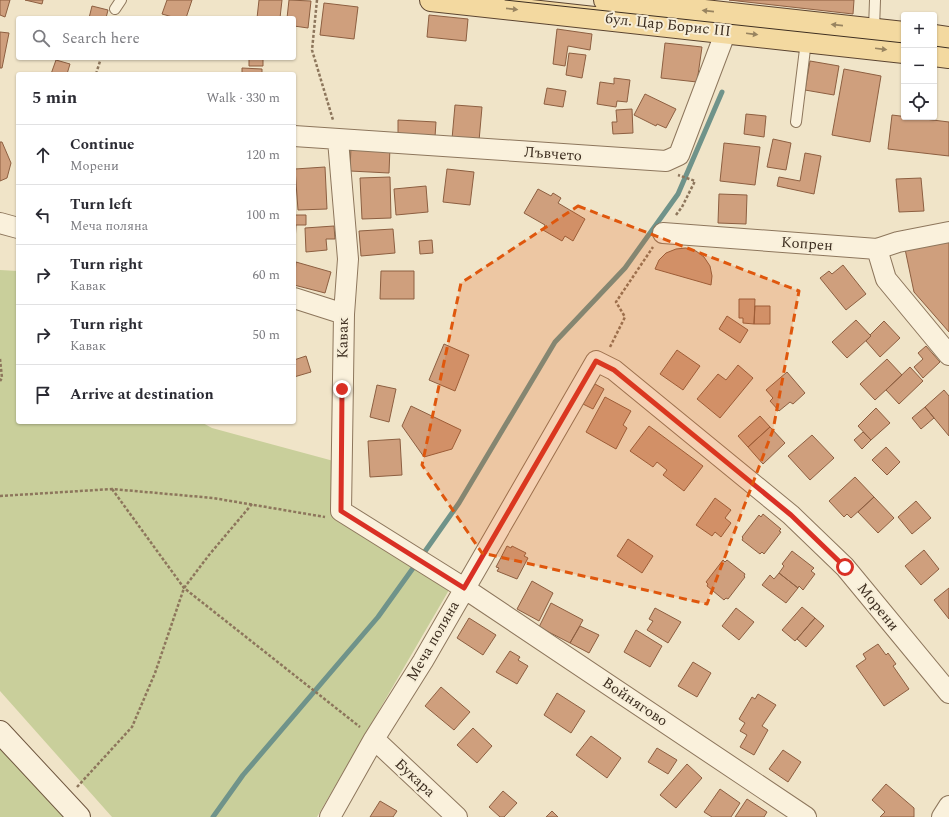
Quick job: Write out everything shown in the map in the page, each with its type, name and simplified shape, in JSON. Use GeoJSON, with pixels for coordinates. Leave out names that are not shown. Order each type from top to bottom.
{"type":"FeatureCollection","features":[{"type":"Feature","properties":{"kind":"main road","name":"бул. Цар Борис III"},"geometry":{"type":"LineString","coordinates":[[431,0],[726,31],[901,52]]}},
{"type":"Feature","properties":{"kind":"main road","name":"бул. Цар Борис III"},"geometry":{"type":"LineString","coordinates":[[605,0],[678,4],[901,33]]}},
{"type":"Feature","properties":{"kind":"main road"},"geometry":{"type":"LineString","coordinates":[[937,36],[949,38]]}},
{"type":"Feature","properties":{"kind":"main road"},"geometry":{"type":"LineString","coordinates":[[937,55],[949,57]]}},
{"type":"Feature","properties":{"kind":"main road"},"geometry":{"type":"LineString","coordinates":[[0,732],[79,817]]}},
{"type":"Feature","properties":{"kind":"street","name":"Лъвчето"},"geometry":{"type":"LineString","coordinates":[[296,136],[666,161],[679,155],[726,31]]}},
{"type":"Feature","properties":{"kind":"street","name":"Кавак"},"geometry":{"type":"LineString","coordinates":[[338,140],[348,259],[344,314],[341,511]]}},
{"type":"Feature","properties":{"kind":"street"},"geometry":{"type":"LineString","coordinates":[[0,223],[16,227]]}},
{"type":"Feature","properties":{"kind":"street","name":"Копрен"},"geometry":{"type":"LineString","coordinates":[[663,233],[877,249],[898,242],[949,232]]}},
{"type":"Feature","properties":{"kind":"street"},"geometry":{"type":"LineString","coordinates":[[877,249],[886,279],[949,355]]}},
{"type":"Feature","properties":{"kind":"street"},"geometry":{"type":"LineString","coordinates":[[296,299],[344,314]]}},
{"type":"Feature","properties":{"kind":"street","name":"Меча поляна"},"geometry":{"type":"LineString","coordinates":[[330,817],[374,739],[423,661],[464,588],[599,362]]}},
{"type":"Feature","properties":{"kind":"street","name":"Морени"},"geometry":{"type":"LineString","coordinates":[[599,362],[614,370],[791,515],[807,530],[845,567],[949,694]]}},
{"type":"Feature","properties":{"kind":"street"},"geometry":{"type":"LineString","coordinates":[[341,511],[425,562],[464,588]]}},
{"type":"Feature","properties":{"kind":"street","name":"Войнягово"},"geometry":{"type":"LineString","coordinates":[[464,588],[806,817]]}},
{"type":"Feature","properties":{"kind":"street","name":"Букара"},"geometry":{"type":"LineString","coordinates":[[374,739],[457,817]]}},
{"type":"Feature","properties":{"kind":"street"},"geometry":{"type":"LineString","coordinates":[[942,817],[949,806]]}},
{"type":"Feature","properties":{"kind":"lane"},"geometry":{"type":"LineString","coordinates":[[874,29],[876,0]]}},
{"type":"Feature","properties":{"kind":"lane"},"geometry":{"type":"LineString","coordinates":[[796,122],[806,41]]}},
{"type":"Feature","properties":{"kind":"path"},"geometry":{"type":"LineString","coordinates":[[317,0],[312,50],[338,140]]}},
{"type":"Feature","properties":{"kind":"path"},"geometry":{"type":"LineString","coordinates":[[97,72],[100,60]]}},
{"type":"Feature","properties":{"kind":"path"},"geometry":{"type":"LineString","coordinates":[[599,362],[625,317],[616,302],[682,207],[695,180],[673,174]]}},
{"type":"Feature","properties":{"kind":"path"},"geometry":{"type":"LineString","coordinates":[[0,360],[2,378],[0,382]]}},
{"type":"Feature","properties":{"kind":"path"},"geometry":{"type":"LineString","coordinates":[[0,496],[112,489],[214,498],[323,518],[341,511]]}},
{"type":"Feature","properties":{"kind":"path"},"geometry":{"type":"LineString","coordinates":[[112,489],[184,588],[374,739]]}},
{"type":"Feature","properties":{"kind":"path"},"geometry":{"type":"LineString","coordinates":[[64,802],[132,727],[155,673],[184,588],[208,555],[252,504]]}},
{"type":"Feature","properties":{"kind":"highlighted area"},"geometry":{"type":"Polygon","coordinates":[[[578,206],[799,291],[773,430],[707,604],[482,553],[422,465],[461,283],[578,206]]]}},
{"type":"Feature","properties":{"kind":"green space"},"geometry":{"type":"Polygon","coordinates":[[[0,270],[16,271],[16,424],[205,424],[212,428],[341,463],[340,518],[449,590],[317,817],[112,817],[0,691],[0,270]]]}},
{"type":"Feature","properties":{"kind":"green space"},"geometry":{"type":"Polygon","coordinates":[[[0,736],[74,817],[0,817],[0,736]]]}},
{"type":"Feature","properties":{"kind":"building"},"geometry":{"type":"Polygon","coordinates":[[[0,0],[10,0],[5,17],[0,15],[0,0]]]}},
{"type":"Feature","properties":{"kind":"building"},"geometry":{"type":"Polygon","coordinates":[[[25,0],[43,0],[42,4],[25,0]]]}},
{"type":"Feature","properties":{"kind":"building"},"geometry":{"type":"Polygon","coordinates":[[[167,0],[192,0],[187,16],[169,16],[162,14],[167,0]]]}},
{"type":"Feature","properties":{"kind":"building"},"geometry":{"type":"Polygon","coordinates":[[[259,0],[282,0],[280,16],[257,16],[259,0]]]}},
{"type":"Feature","properties":{"kind":"building"},"geometry":{"type":"Polygon","coordinates":[[[289,0],[311,1],[308,28],[296,26],[296,16],[287,16],[289,0]]]}},
{"type":"Feature","properties":{"kind":"building"},"geometry":{"type":"Polygon","coordinates":[[[729,0],[854,0],[853,14],[729,0]]]}},
{"type":"Feature","properties":{"kind":"building"},"geometry":{"type":"Polygon","coordinates":[[[324,3],[358,7],[354,39],[320,35],[324,3]]]}},
{"type":"Feature","properties":{"kind":"building"},"geometry":{"type":"Polygon","coordinates":[[[92,6],[108,10],[106,16],[90,16],[92,6]]]}},
{"type":"Feature","properties":{"kind":"building"},"geometry":{"type":"Polygon","coordinates":[[[429,15],[468,19],[466,41],[427,37],[429,15]]]}},
{"type":"Feature","properties":{"kind":"building"},"geometry":{"type":"Polygon","coordinates":[[[557,29],[592,34],[590,50],[568,46],[565,66],[553,64],[557,29]]]}},
{"type":"Feature","properties":{"kind":"building"},"geometry":{"type":"Polygon","coordinates":[[[0,32],[9,33],[2,68],[0,68],[0,32]]]}},
{"type":"Feature","properties":{"kind":"building"},"geometry":{"type":"Polygon","coordinates":[[[665,43],[702,47],[697,82],[661,78],[665,43]]]}},
{"type":"Feature","properties":{"kind":"building"},"geometry":{"type":"Polygon","coordinates":[[[569,53],[586,55],[582,78],[566,75],[569,53]]]}},
{"type":"Feature","properties":{"kind":"building"},"geometry":{"type":"Polygon","coordinates":[[[56,60],[70,64],[68,72],[52,72],[56,60]]]}},
{"type":"Feature","properties":{"kind":"building"},"geometry":{"type":"Polygon","coordinates":[[[249,60],[263,60],[263,66],[249,66],[249,60]]]}},
{"type":"Feature","properties":{"kind":"building"},"geometry":{"type":"Polygon","coordinates":[[[810,61],[839,66],[834,95],[805,90],[810,61]]]}},
{"type":"Feature","properties":{"kind":"building"},"geometry":{"type":"Polygon","coordinates":[[[242,68],[262,69],[262,72],[242,72],[242,68]]]}},
{"type":"Feature","properties":{"kind":"building"},"geometry":{"type":"Polygon","coordinates":[[[844,69],[881,76],[870,142],[832,135],[844,69]]]}},
{"type":"Feature","properties":{"kind":"building"},"geometry":{"type":"Polygon","coordinates":[[[614,78],[630,80],[627,102],[617,101],[616,107],[597,104],[600,82],[614,84],[614,78]]]}},
{"type":"Feature","properties":{"kind":"building"},"geometry":{"type":"Polygon","coordinates":[[[547,88],[566,91],[563,107],[544,104],[547,88]]]}},
{"type":"Feature","properties":{"kind":"building"},"geometry":{"type":"Polygon","coordinates":[[[645,94],[676,109],[666,128],[657,124],[656,126],[634,115],[645,94]]]}},
{"type":"Feature","properties":{"kind":"building"},"geometry":{"type":"Polygon","coordinates":[[[455,105],[482,107],[479,141],[452,139],[455,105]]]}},
{"type":"Feature","properties":{"kind":"building"},"geometry":{"type":"Polygon","coordinates":[[[632,109],[633,133],[613,134],[612,122],[617,122],[616,110],[632,109]]]}},
{"type":"Feature","properties":{"kind":"building"},"geometry":{"type":"Polygon","coordinates":[[[746,114],[766,116],[764,137],[744,134],[746,114]]]}},
{"type":"Feature","properties":{"kind":"building"},"geometry":{"type":"Polygon","coordinates":[[[892,115],[901,116],[901,120],[933,120],[949,122],[949,156],[888,149],[892,115]]]}},
{"type":"Feature","properties":{"kind":"building"},"geometry":{"type":"Polygon","coordinates":[[[398,120],[436,122],[435,137],[398,135],[398,120]]]}},
{"type":"Feature","properties":{"kind":"building"},"geometry":{"type":"Polygon","coordinates":[[[773,139],[791,143],[786,170],[767,167],[773,139]]]}},
{"type":"Feature","properties":{"kind":"building"},"geometry":{"type":"Polygon","coordinates":[[[0,142],[2,142],[11,163],[7,178],[0,181],[0,142]]]}},
{"type":"Feature","properties":{"kind":"building"},"geometry":{"type":"Polygon","coordinates":[[[724,143],[760,147],[755,185],[720,181],[724,143]]]}},
{"type":"Feature","properties":{"kind":"building"},"geometry":{"type":"Polygon","coordinates":[[[351,146],[390,147],[389,173],[350,171],[351,146]]]}},
{"type":"Feature","properties":{"kind":"building"},"geometry":{"type":"Polygon","coordinates":[[[805,153],[821,156],[814,194],[777,186],[779,177],[800,181],[805,153]]]}},
{"type":"Feature","properties":{"kind":"building"},"geometry":{"type":"Polygon","coordinates":[[[325,167],[327,209],[298,210],[296,169],[325,167]]]}},
{"type":"Feature","properties":{"kind":"building"},"geometry":{"type":"Polygon","coordinates":[[[447,169],[474,172],[470,205],[443,202],[447,169]]]}},
{"type":"Feature","properties":{"kind":"building"},"geometry":{"type":"Polygon","coordinates":[[[390,177],[391,218],[362,219],[360,178],[390,177]]]}},
{"type":"Feature","properties":{"kind":"building"},"geometry":{"type":"Polygon","coordinates":[[[921,178],[924,211],[899,212],[896,179],[921,178]]]}},
{"type":"Feature","properties":{"kind":"building"},"geometry":{"type":"Polygon","coordinates":[[[426,186],[428,212],[396,215],[394,189],[426,186]]]}},
{"type":"Feature","properties":{"kind":"building"},"geometry":{"type":"Polygon","coordinates":[[[538,189],[551,196],[553,193],[561,198],[558,203],[585,219],[573,241],[565,236],[562,241],[543,230],[545,225],[524,213],[538,189]]]}},
{"type":"Feature","properties":{"kind":"building"},"geometry":{"type":"Polygon","coordinates":[[[719,194],[747,195],[746,224],[718,223],[719,194]]]}},
{"type":"Feature","properties":{"kind":"building"},"geometry":{"type":"Polygon","coordinates":[[[296,215],[306,215],[306,225],[296,225],[296,215]]]}},
{"type":"Feature","properties":{"kind":"building"},"geometry":{"type":"Polygon","coordinates":[[[334,226],[335,239],[326,239],[327,250],[306,252],[305,228],[334,226]]]}},
{"type":"Feature","properties":{"kind":"building"},"geometry":{"type":"Polygon","coordinates":[[[393,229],[395,253],[361,256],[359,231],[393,229]]]}},
{"type":"Feature","properties":{"kind":"building"},"geometry":{"type":"Polygon","coordinates":[[[432,240],[433,253],[420,254],[419,241],[432,240]]]}},
{"type":"Feature","properties":{"kind":"building"},"geometry":{"type":"Polygon","coordinates":[[[949,240],[949,332],[914,292],[905,249],[949,240]]]}},
{"type":"Feature","properties":{"kind":"building"},"geometry":{"type":"Polygon","coordinates":[[[686,248],[696,251],[704,257],[710,266],[712,276],[711,285],[655,269],[659,260],[666,253],[676,249],[686,248]]]}},
{"type":"Feature","properties":{"kind":"building"},"geometry":{"type":"Polygon","coordinates":[[[296,262],[331,272],[325,293],[296,286],[296,262]]]}},
{"type":"Feature","properties":{"kind":"building"},"geometry":{"type":"Polygon","coordinates":[[[843,265],[866,294],[846,310],[820,278],[829,271],[832,274],[843,265]]]}},
{"type":"Feature","properties":{"kind":"building"},"geometry":{"type":"Polygon","coordinates":[[[381,271],[414,271],[414,299],[380,299],[381,271]]]}},
{"type":"Feature","properties":{"kind":"building"},"geometry":{"type":"Polygon","coordinates":[[[739,299],[755,299],[754,324],[743,323],[743,318],[739,318],[739,299]]]}},
{"type":"Feature","properties":{"kind":"building"},"geometry":{"type":"Polygon","coordinates":[[[755,306],[770,306],[770,324],[754,324],[755,306]]]}},
{"type":"Feature","properties":{"kind":"building"},"geometry":{"type":"Polygon","coordinates":[[[727,316],[748,330],[740,343],[719,329],[727,316]]]}},
{"type":"Feature","properties":{"kind":"building"},"geometry":{"type":"Polygon","coordinates":[[[856,320],[871,336],[847,358],[832,342],[856,320]]]}},
{"type":"Feature","properties":{"kind":"building"},"geometry":{"type":"Polygon","coordinates":[[[884,321],[900,338],[880,357],[866,341],[884,321]]]}},
{"type":"Feature","properties":{"kind":"building"},"geometry":{"type":"Polygon","coordinates":[[[444,344],[469,355],[455,391],[429,380],[444,344]]]}},
{"type":"Feature","properties":{"kind":"building"},"geometry":{"type":"Polygon","coordinates":[[[926,346],[940,362],[923,378],[914,367],[923,359],[918,353],[926,346]]]}},
{"type":"Feature","properties":{"kind":"building"},"geometry":{"type":"Polygon","coordinates":[[[677,350],[700,366],[683,390],[660,374],[677,350]]]}},
{"type":"Feature","properties":{"kind":"building"},"geometry":{"type":"Polygon","coordinates":[[[306,356],[311,372],[296,376],[296,359],[306,356]]]}},
{"type":"Feature","properties":{"kind":"building"},"geometry":{"type":"Polygon","coordinates":[[[887,359],[902,375],[875,400],[860,384],[887,359]]]}},
{"type":"Feature","properties":{"kind":"building"},"geometry":{"type":"Polygon","coordinates":[[[738,365],[753,378],[720,418],[697,399],[718,374],[726,380],[738,365]]]}},
{"type":"Feature","properties":{"kind":"building"},"geometry":{"type":"Polygon","coordinates":[[[910,367],[923,381],[899,404],[886,390],[910,367]]]}},
{"type":"Feature","properties":{"kind":"building"},"geometry":{"type":"Polygon","coordinates":[[[787,372],[805,393],[793,404],[790,402],[779,411],[770,401],[773,398],[766,390],[787,372]]]}},
{"type":"Feature","properties":{"kind":"building"},"geometry":{"type":"Polygon","coordinates":[[[595,384],[604,389],[593,409],[583,404],[595,384]]]}},
{"type":"Feature","properties":{"kind":"building"},"geometry":{"type":"Polygon","coordinates":[[[377,385],[396,389],[389,422],[370,417],[377,385]]]}},
{"type":"Feature","properties":{"kind":"building"},"geometry":{"type":"Polygon","coordinates":[[[944,390],[949,396],[949,436],[925,407],[944,390]]]}},
{"type":"Feature","properties":{"kind":"building"},"geometry":{"type":"Polygon","coordinates":[[[605,397],[631,411],[623,425],[627,428],[616,449],[586,432],[605,397]]]}},
{"type":"Feature","properties":{"kind":"building"},"geometry":{"type":"Polygon","coordinates":[[[411,406],[461,430],[452,449],[424,457],[402,426],[411,406]]]}},
{"type":"Feature","properties":{"kind":"building"},"geometry":{"type":"Polygon","coordinates":[[[925,407],[934,418],[921,429],[912,418],[925,407]]]}},
{"type":"Feature","properties":{"kind":"building"},"geometry":{"type":"Polygon","coordinates":[[[876,408],[890,423],[871,440],[858,426],[876,408]]]}},
{"type":"Feature","properties":{"kind":"building"},"geometry":{"type":"Polygon","coordinates":[[[760,416],[770,427],[748,447],[738,436],[760,416]]]}},
{"type":"Feature","properties":{"kind":"building"},"geometry":{"type":"Polygon","coordinates":[[[649,426],[703,466],[684,491],[663,475],[667,470],[657,462],[653,467],[630,451],[649,426]]]}},
{"type":"Feature","properties":{"kind":"building"},"geometry":{"type":"Polygon","coordinates":[[[770,427],[785,443],[763,464],[748,447],[770,427]]]}},
{"type":"Feature","properties":{"kind":"building"},"geometry":{"type":"Polygon","coordinates":[[[863,432],[871,440],[862,449],[854,440],[863,432]]]}},
{"type":"Feature","properties":{"kind":"building"},"geometry":{"type":"Polygon","coordinates":[[[812,435],[834,458],[810,480],[788,456],[812,435]]]}},
{"type":"Feature","properties":{"kind":"building"},"geometry":{"type":"Polygon","coordinates":[[[400,439],[402,475],[370,477],[368,441],[400,439]]]}},
{"type":"Feature","properties":{"kind":"building"},"geometry":{"type":"Polygon","coordinates":[[[886,447],[900,462],[887,475],[872,460],[886,447]]]}},
{"type":"Feature","properties":{"kind":"building"},"geometry":{"type":"Polygon","coordinates":[[[855,477],[874,497],[851,518],[847,514],[844,517],[829,501],[855,477]]]}},
{"type":"Feature","properties":{"kind":"building"},"geometry":{"type":"Polygon","coordinates":[[[874,497],[894,518],[878,533],[858,512],[874,497]]]}},
{"type":"Feature","properties":{"kind":"building"},"geometry":{"type":"Polygon","coordinates":[[[715,498],[731,510],[725,518],[731,523],[721,537],[715,532],[712,536],[696,525],[715,498]]]}},
{"type":"Feature","properties":{"kind":"building"},"geometry":{"type":"Polygon","coordinates":[[[916,501],[931,518],[912,534],[898,517],[916,501]]]}},
{"type":"Feature","properties":{"kind":"building"},"geometry":{"type":"Polygon","coordinates":[[[763,514],[781,529],[779,531],[781,532],[764,554],[762,552],[760,554],[742,540],[742,537],[759,515],[761,517],[763,514]]]}},
{"type":"Feature","properties":{"kind":"building"},"geometry":{"type":"Polygon","coordinates":[[[628,539],[653,556],[642,573],[617,556],[628,539]]]}},
{"type":"Feature","properties":{"kind":"building"},"geometry":{"type":"Polygon","coordinates":[[[507,546],[511,548],[512,546],[526,553],[524,556],[528,558],[517,579],[497,571],[499,568],[496,567],[507,546]]]}},
{"type":"Feature","properties":{"kind":"building"},"geometry":{"type":"Polygon","coordinates":[[[924,550],[939,569],[921,585],[905,566],[924,550]]]}},
{"type":"Feature","properties":{"kind":"building"},"geometry":{"type":"Polygon","coordinates":[[[792,551],[814,568],[811,571],[815,574],[803,590],[799,586],[798,588],[779,573],[784,566],[782,564],[792,551]]]}},
{"type":"Feature","properties":{"kind":"building"},"geometry":{"type":"Polygon","coordinates":[[[723,560],[725,562],[727,560],[745,574],[745,577],[728,599],[726,598],[724,600],[707,586],[708,584],[706,582],[723,560]]]}},
{"type":"Feature","properties":{"kind":"building"},"geometry":{"type":"Polygon","coordinates":[[[779,573],[798,588],[786,603],[762,585],[770,575],[774,579],[779,573]]]}},
{"type":"Feature","properties":{"kind":"building"},"geometry":{"type":"Polygon","coordinates":[[[532,581],[553,593],[539,621],[517,609],[532,581]]]}},
{"type":"Feature","properties":{"kind":"building"},"geometry":{"type":"Polygon","coordinates":[[[949,588],[949,619],[934,600],[949,588]]]}},
{"type":"Feature","properties":{"kind":"building"},"geometry":{"type":"Polygon","coordinates":[[[551,603],[583,620],[570,643],[539,627],[551,603]]]}},
{"type":"Feature","properties":{"kind":"building"},"geometry":{"type":"Polygon","coordinates":[[[802,607],[815,618],[795,641],[782,630],[802,607]]]}},
{"type":"Feature","properties":{"kind":"building"},"geometry":{"type":"Polygon","coordinates":[[[655,608],[681,622],[668,643],[647,630],[653,621],[649,619],[655,608]]]}},
{"type":"Feature","properties":{"kind":"building"},"geometry":{"type":"Polygon","coordinates":[[[736,608],[754,622],[739,640],[722,626],[736,608]]]}},
{"type":"Feature","properties":{"kind":"building"},"geometry":{"type":"Polygon","coordinates":[[[469,618],[496,635],[483,655],[457,638],[469,618]]]}},
{"type":"Feature","properties":{"kind":"building"},"geometry":{"type":"Polygon","coordinates":[[[815,618],[824,626],[806,647],[797,639],[815,618]]]}},
{"type":"Feature","properties":{"kind":"building"},"geometry":{"type":"Polygon","coordinates":[[[580,626],[599,635],[589,653],[570,643],[580,626]]]}},
{"type":"Feature","properties":{"kind":"building"},"geometry":{"type":"Polygon","coordinates":[[[636,630],[662,646],[650,667],[624,652],[636,630]]]}},
{"type":"Feature","properties":{"kind":"building"},"geometry":{"type":"Polygon","coordinates":[[[878,644],[886,655],[888,653],[896,664],[893,666],[909,689],[884,706],[856,666],[866,659],[863,654],[878,644]]]}},
{"type":"Feature","properties":{"kind":"building"},"geometry":{"type":"Polygon","coordinates":[[[510,651],[520,657],[518,660],[528,666],[517,684],[496,672],[510,651]]]}},
{"type":"Feature","properties":{"kind":"building"},"geometry":{"type":"Polygon","coordinates":[[[693,662],[711,673],[697,697],[678,686],[693,662]]]}},
{"type":"Feature","properties":{"kind":"building"},"geometry":{"type":"Polygon","coordinates":[[[441,687],[470,712],[454,730],[425,706],[441,687]]]}},
{"type":"Feature","properties":{"kind":"building"},"geometry":{"type":"Polygon","coordinates":[[[557,693],[585,711],[571,733],[544,715],[557,693]]]}},
{"type":"Feature","properties":{"kind":"building"},"geometry":{"type":"Polygon","coordinates":[[[758,694],[776,705],[762,726],[768,730],[754,755],[740,747],[747,735],[740,731],[745,723],[739,719],[752,697],[755,699],[758,694]]]}},
{"type":"Feature","properties":{"kind":"building"},"geometry":{"type":"Polygon","coordinates":[[[473,728],[492,746],[477,763],[457,745],[473,728]]]}},
{"type":"Feature","properties":{"kind":"building"},"geometry":{"type":"Polygon","coordinates":[[[591,736],[621,758],[607,778],[576,755],[591,736]]]}},
{"type":"Feature","properties":{"kind":"building"},"geometry":{"type":"Polygon","coordinates":[[[657,748],[677,760],[668,774],[648,762],[657,748]]]}},
{"type":"Feature","properties":{"kind":"building"},"geometry":{"type":"Polygon","coordinates":[[[783,750],[801,762],[788,782],[769,769],[783,750]]]}},
{"type":"Feature","properties":{"kind":"building"},"geometry":{"type":"Polygon","coordinates":[[[687,764],[702,778],[676,808],[660,795],[687,764]]]}},
{"type":"Feature","properties":{"kind":"building"},"geometry":{"type":"Polygon","coordinates":[[[886,784],[914,808],[914,817],[880,817],[885,812],[872,800],[886,784]]]}},
{"type":"Feature","properties":{"kind":"building"},"geometry":{"type":"Polygon","coordinates":[[[720,789],[740,803],[731,817],[712,817],[704,812],[720,789]]]}},
{"type":"Feature","properties":{"kind":"building"},"geometry":{"type":"Polygon","coordinates":[[[503,791],[517,803],[504,817],[500,817],[489,807],[503,791]]]}},
{"type":"Feature","properties":{"kind":"building"},"geometry":{"type":"Polygon","coordinates":[[[747,799],[767,812],[764,817],[735,817],[747,799]]]}},
{"type":"Feature","properties":{"kind":"building"},"geometry":{"type":"Polygon","coordinates":[[[380,801],[397,811],[393,817],[370,817],[380,801]]]}},
{"type":"Feature","properties":{"kind":"building"},"geometry":{"type":"Polygon","coordinates":[[[552,811],[558,817],[546,817],[552,811]]]}},
{"type":"Feature","properties":{"kind":"waterway"},"geometry":{"type":"LineString","coordinates":[[421,557],[459,503],[555,342],[625,268],[678,194],[722,92]]}},
{"type":"Feature","properties":{"kind":"waterway"},"geometry":{"type":"LineString","coordinates":[[213,817],[243,775],[378,617],[416,564]]}},
{"type":"Feature","properties":{"kind":"tram line"},"geometry":{"type":"LineString","coordinates":[[505,0],[901,43]]}},
{"type":"Feature","properties":{"kind":"tram line"},"geometry":{"type":"LineString","coordinates":[[937,46],[949,48]]}},
{"type":"Feature","properties":{"kind":"route"},"geometry":{"type":"LineString","coordinates":[[342,389],[341,511],[425,562],[464,588],[596,361],[614,370],[791,515],[845,567]]}}]}
